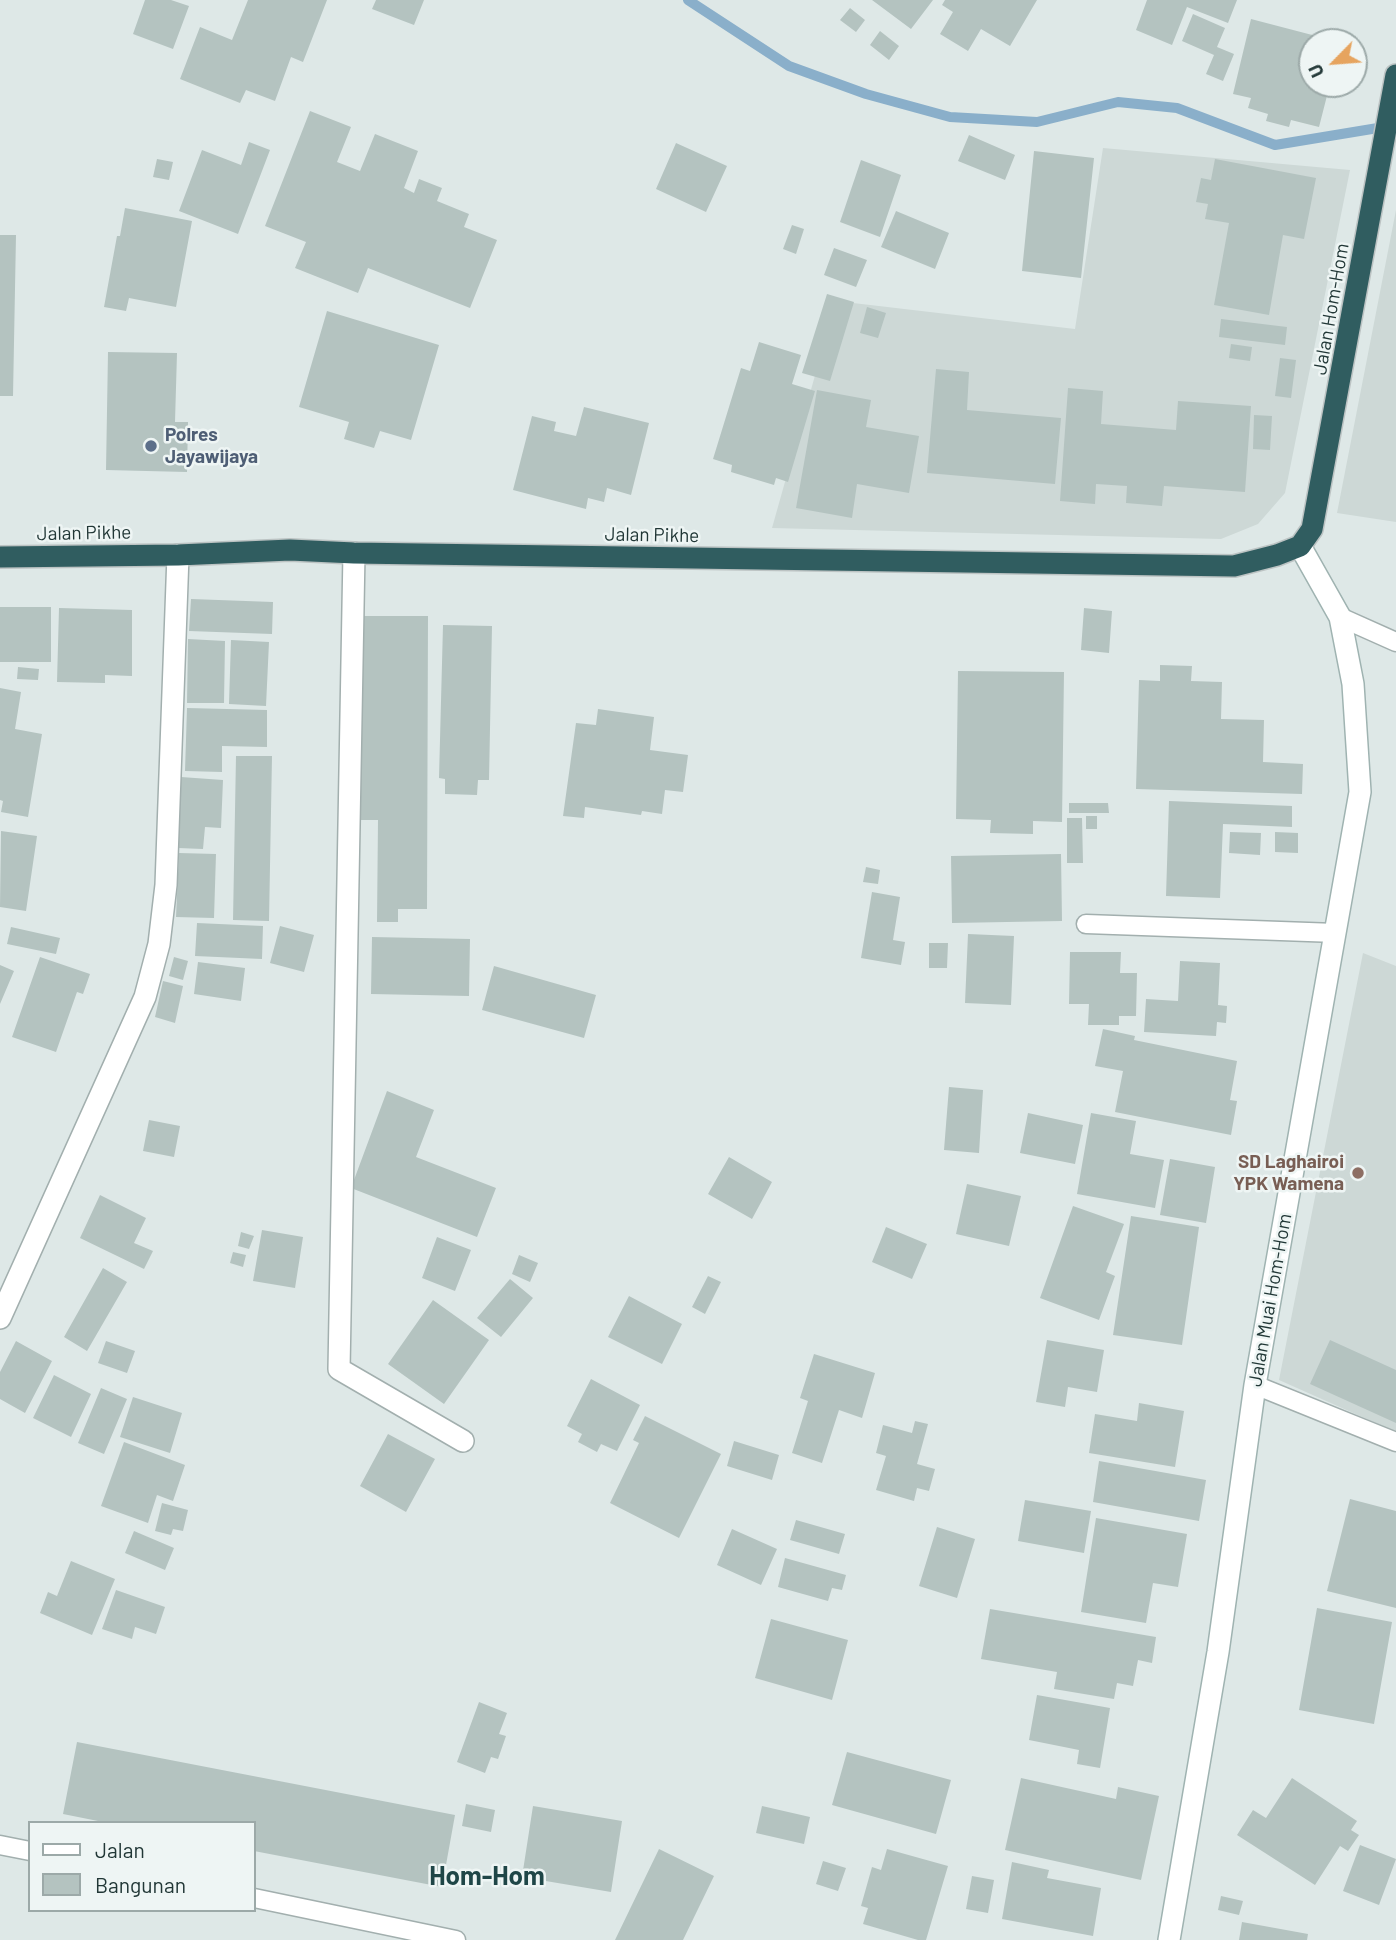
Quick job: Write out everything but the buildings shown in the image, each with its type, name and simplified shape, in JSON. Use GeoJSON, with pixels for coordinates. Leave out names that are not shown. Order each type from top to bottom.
{"type":"FeatureCollection","features":[{"type":"Feature","properties":{"kind":"highway","name":"Jalan Hom-Hom"},"geometry":{"type":"LineString","coordinates":[[1300,546],[1312,528],[1319,498],[1396,75]]}},
{"type":"Feature","properties":{"kind":"highway","name":"Jalan Pikhe"},"geometry":{"type":"LineString","coordinates":[[0,557],[178,555],[290,550],[1234,566],[1300,546]]}},
{"type":"Feature","properties":{"kind":"street","name":"Jalan Muai Hom-Hom"},"geometry":{"type":"LineString","coordinates":[[1170,1940],[1218,1651],[1255,1385],[1360,792],[1353,684],[1340,617],[1300,546]]}},
{"type":"Feature","properties":{"kind":"street"},"geometry":{"type":"LineString","coordinates":[[354,553],[339,1369],[463,1441]]}},
{"type":"Feature","properties":{"kind":"street"},"geometry":{"type":"LineString","coordinates":[[0,1318],[145,997],[159,944],[166,885],[178,555]]}},
{"type":"Feature","properties":{"kind":"lane"},"geometry":{"type":"LineString","coordinates":[[1340,617],[1396,642]]}},
{"type":"Feature","properties":{"kind":"lane"},"geometry":{"type":"LineString","coordinates":[[1086,925],[1336,933]]}},
{"type":"Feature","properties":{"kind":"lane"},"geometry":{"type":"LineString","coordinates":[[1255,1385],[1396,1442]]}},
{"type":"Feature","properties":{"kind":"lane"},"geometry":{"type":"LineString","coordinates":[[0,1845],[28,1851]]}},
{"type":"Feature","properties":{"kind":"lane"},"geometry":{"type":"LineString","coordinates":[[256,1898],[456,1940]]}},
{"type":"Feature","properties":{"kind":"shaded area"},"geometry":{"type":"Polygon","coordinates":[[[1103,148],[1350,170],[1285,493],[1258,524],[1221,539],[772,528],[836,301],[1075,329],[1103,148]]]}},
{"type":"Feature","properties":{"kind":"shaded area"},"geometry":{"type":"Polygon","coordinates":[[[1396,210],[1396,522],[1337,513],[1396,210]]]}},
{"type":"Feature","properties":{"kind":"shaded area","name":"SD Laghairoi YPK Wamena"},"geometry":{"type":"Polygon","coordinates":[[[1363,953],[1396,966],[1396,1432],[1279,1380],[1363,953]]]}},
{"type":"Feature","properties":{"kind":"waterway"},"geometry":{"type":"LineString","coordinates":[[688,0],[789,66],[866,94],[950,117],[1037,122],[1118,102],[1177,108],[1275,145],[1390,126]]}},
{"type":"Feature","properties":{"kind":"place","name":"Polres Jayawijaya"},"geometry":{"type":"Point","coordinates":[151,446]}},
{"type":"Feature","properties":{"kind":"place","name":"SD Laghairoi YPK Wamena"},"geometry":{"type":"Point","coordinates":[1358,1173]}},
{"type":"Feature","properties":{"kind":"district","name":"Hom-Hom"},"geometry":{"type":"Point","coordinates":[487,1876]}}]}
